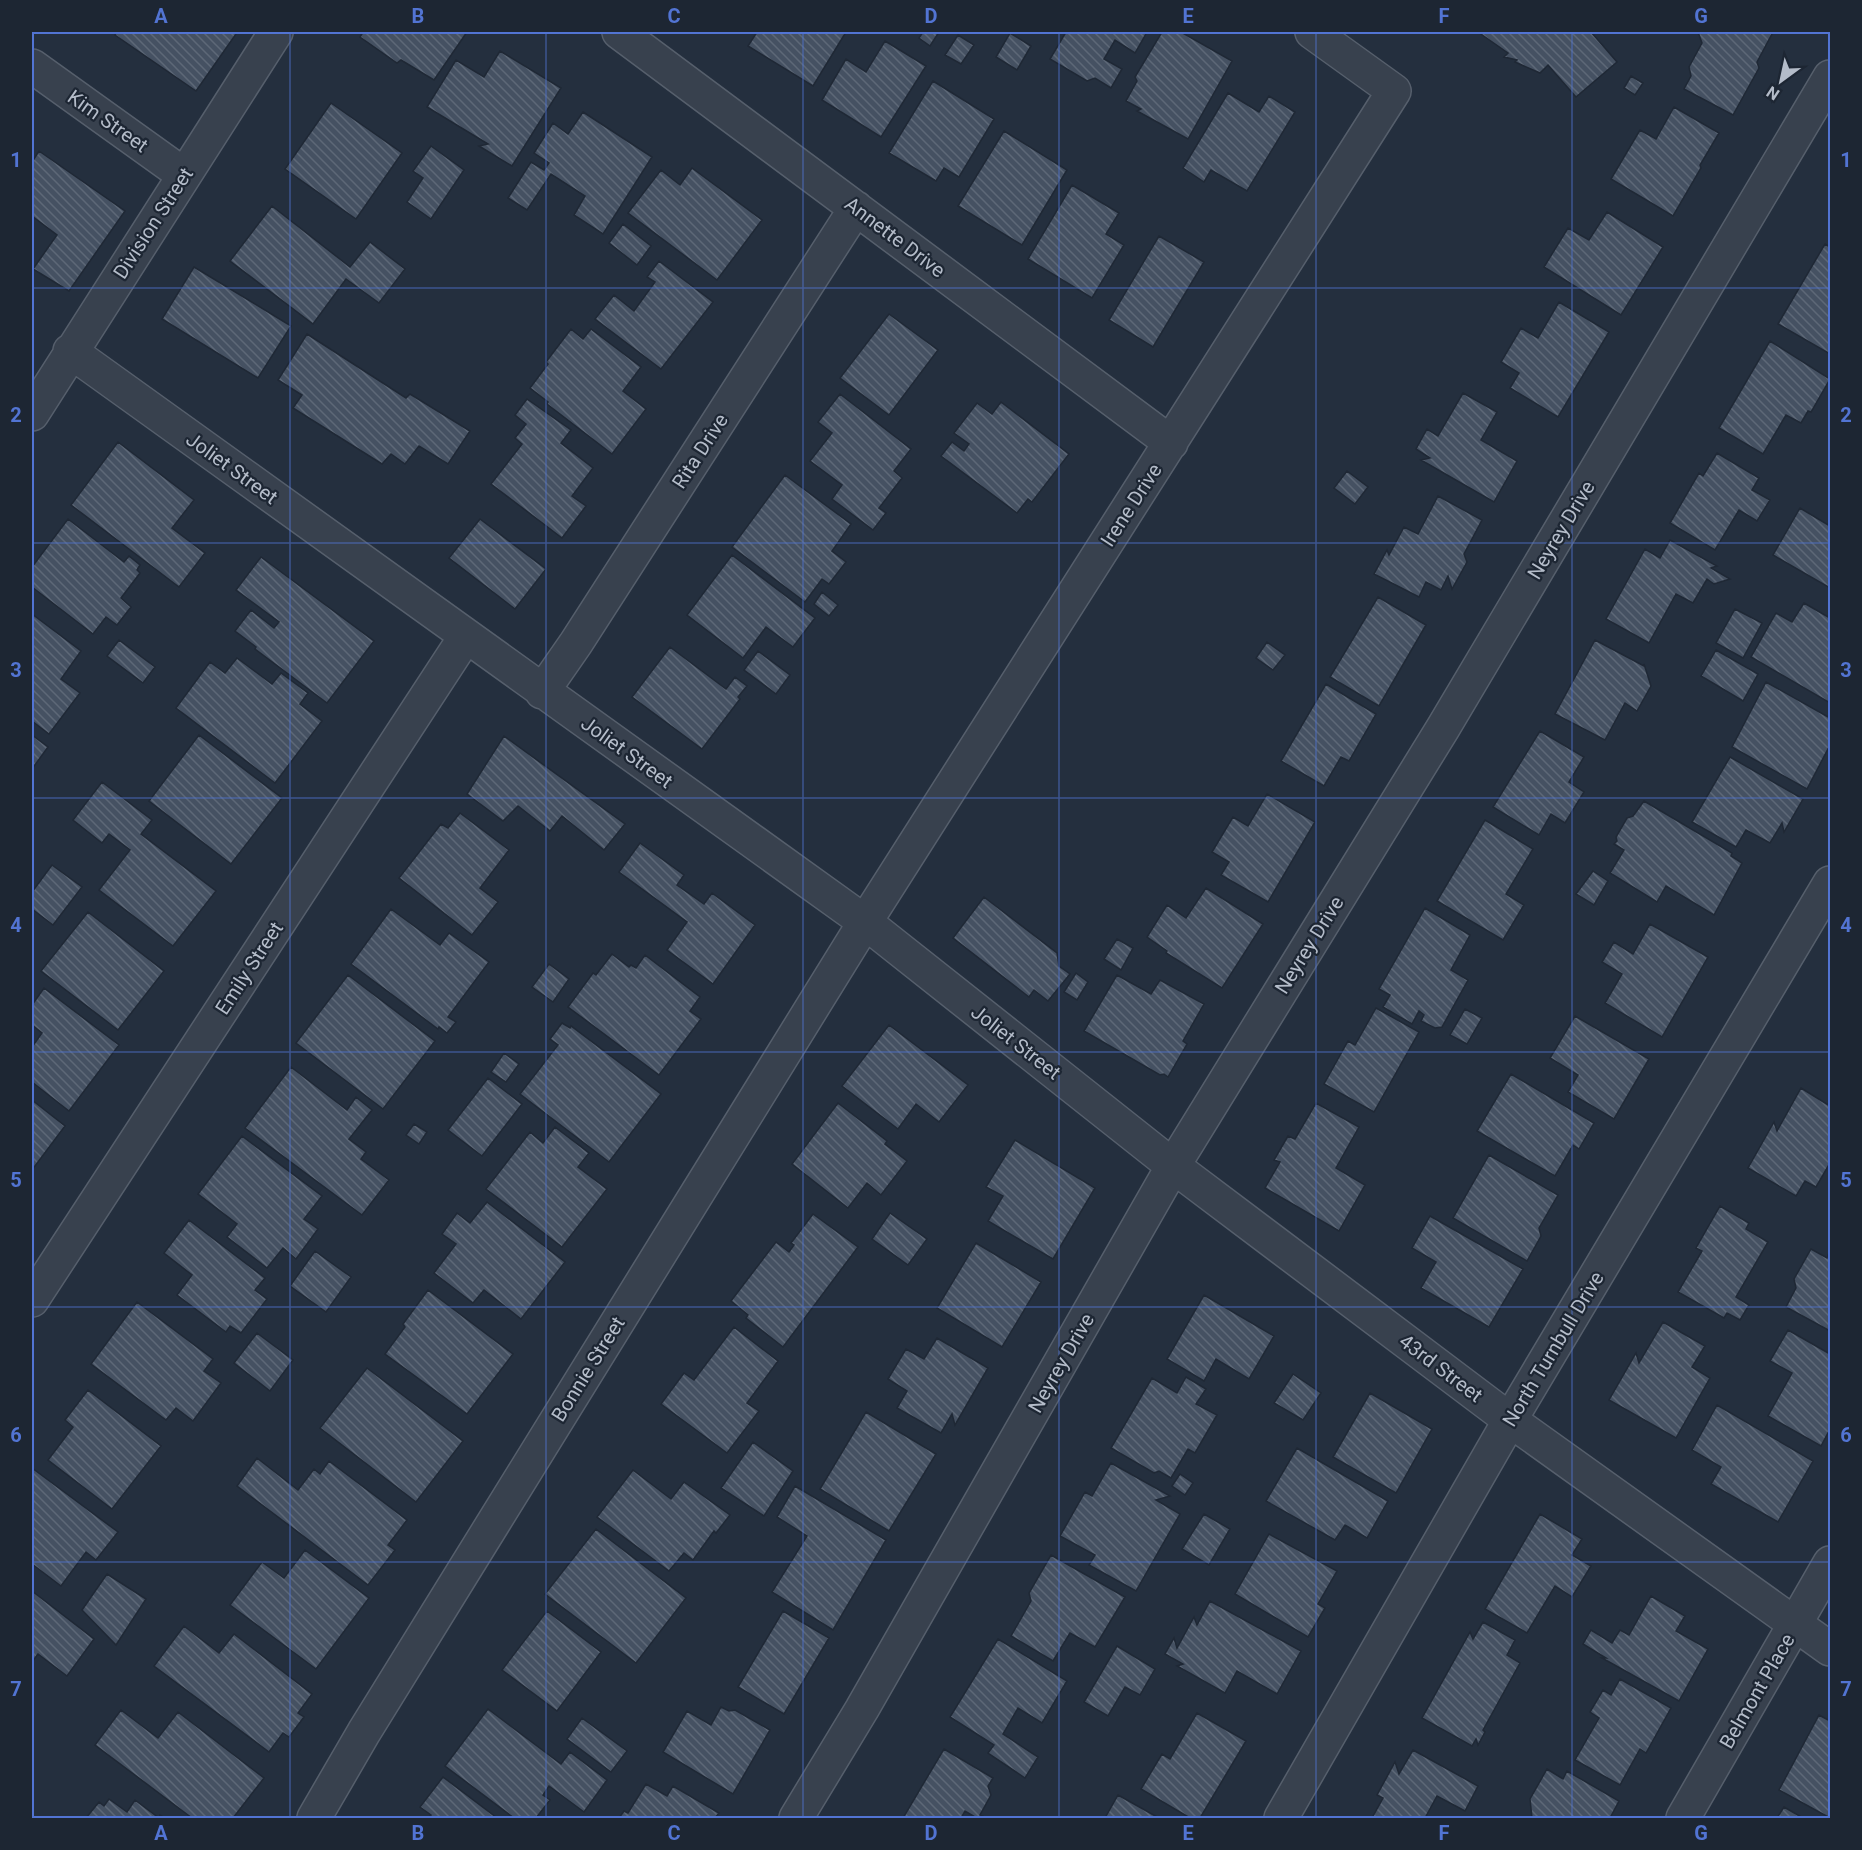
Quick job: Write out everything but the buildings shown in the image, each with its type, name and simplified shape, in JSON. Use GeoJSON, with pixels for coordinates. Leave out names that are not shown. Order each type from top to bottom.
{"type":"FeatureCollection","features":[{"type":"Feature","properties":{"kind":"street","name":"Division Street"},"geometry":{"type":"LineString","coordinates":[[32,414],[70,351],[276,32]]}},
{"type":"Feature","properties":{"kind":"street","name":"Annette Drive"},"geometry":{"type":"LineString","coordinates":[[619,32],[1171,443]]}},
{"type":"Feature","properties":{"kind":"street","name":"Irene Drive"},"geometry":{"type":"LineString","coordinates":[[865,922],[1394,91],[1312,32]]}},
{"type":"Feature","properties":{"kind":"street","name":"Kim Street"},"geometry":{"type":"LineString","coordinates":[[32,66],[184,175]]}},
{"type":"Feature","properties":{"kind":"street","name":"Neyrey Drive"},"geometry":{"type":"LineString","coordinates":[[796,1818],[862,1709],[1173,1166],[1443,728],[1830,77]]}},
{"type":"Feature","properties":{"kind":"street","name":"Rita Drive"},"geometry":{"type":"LineString","coordinates":[[542,692],[856,208]]}},
{"type":"Feature","properties":{"kind":"street","name":"Joliet Street"},"geometry":{"type":"LineString","coordinates":[[70,351],[865,922],[1173,1166]]}},
{"type":"Feature","properties":{"kind":"street","name":"Emily Street"},"geometry":{"type":"LineString","coordinates":[[32,1300],[466,636]]}},
{"type":"Feature","properties":{"kind":"street","name":"North Turnbull Drive"},"geometry":{"type":"LineString","coordinates":[[1281,1818],[1510,1420],[1830,883]]}},
{"type":"Feature","properties":{"kind":"street","name":"Bonnie Street"},"geometry":{"type":"LineString","coordinates":[[314,1818],[376,1712],[865,922]]}},
{"type":"Feature","properties":{"kind":"street","name":"43rd Street"},"geometry":{"type":"LineString","coordinates":[[1173,1166],[1510,1420],[1830,1649]]}},
{"type":"Feature","properties":{"kind":"street","name":"Belmont Place"},"geometry":{"type":"LineString","coordinates":[[1683,1818],[1830,1563]]}}]}
